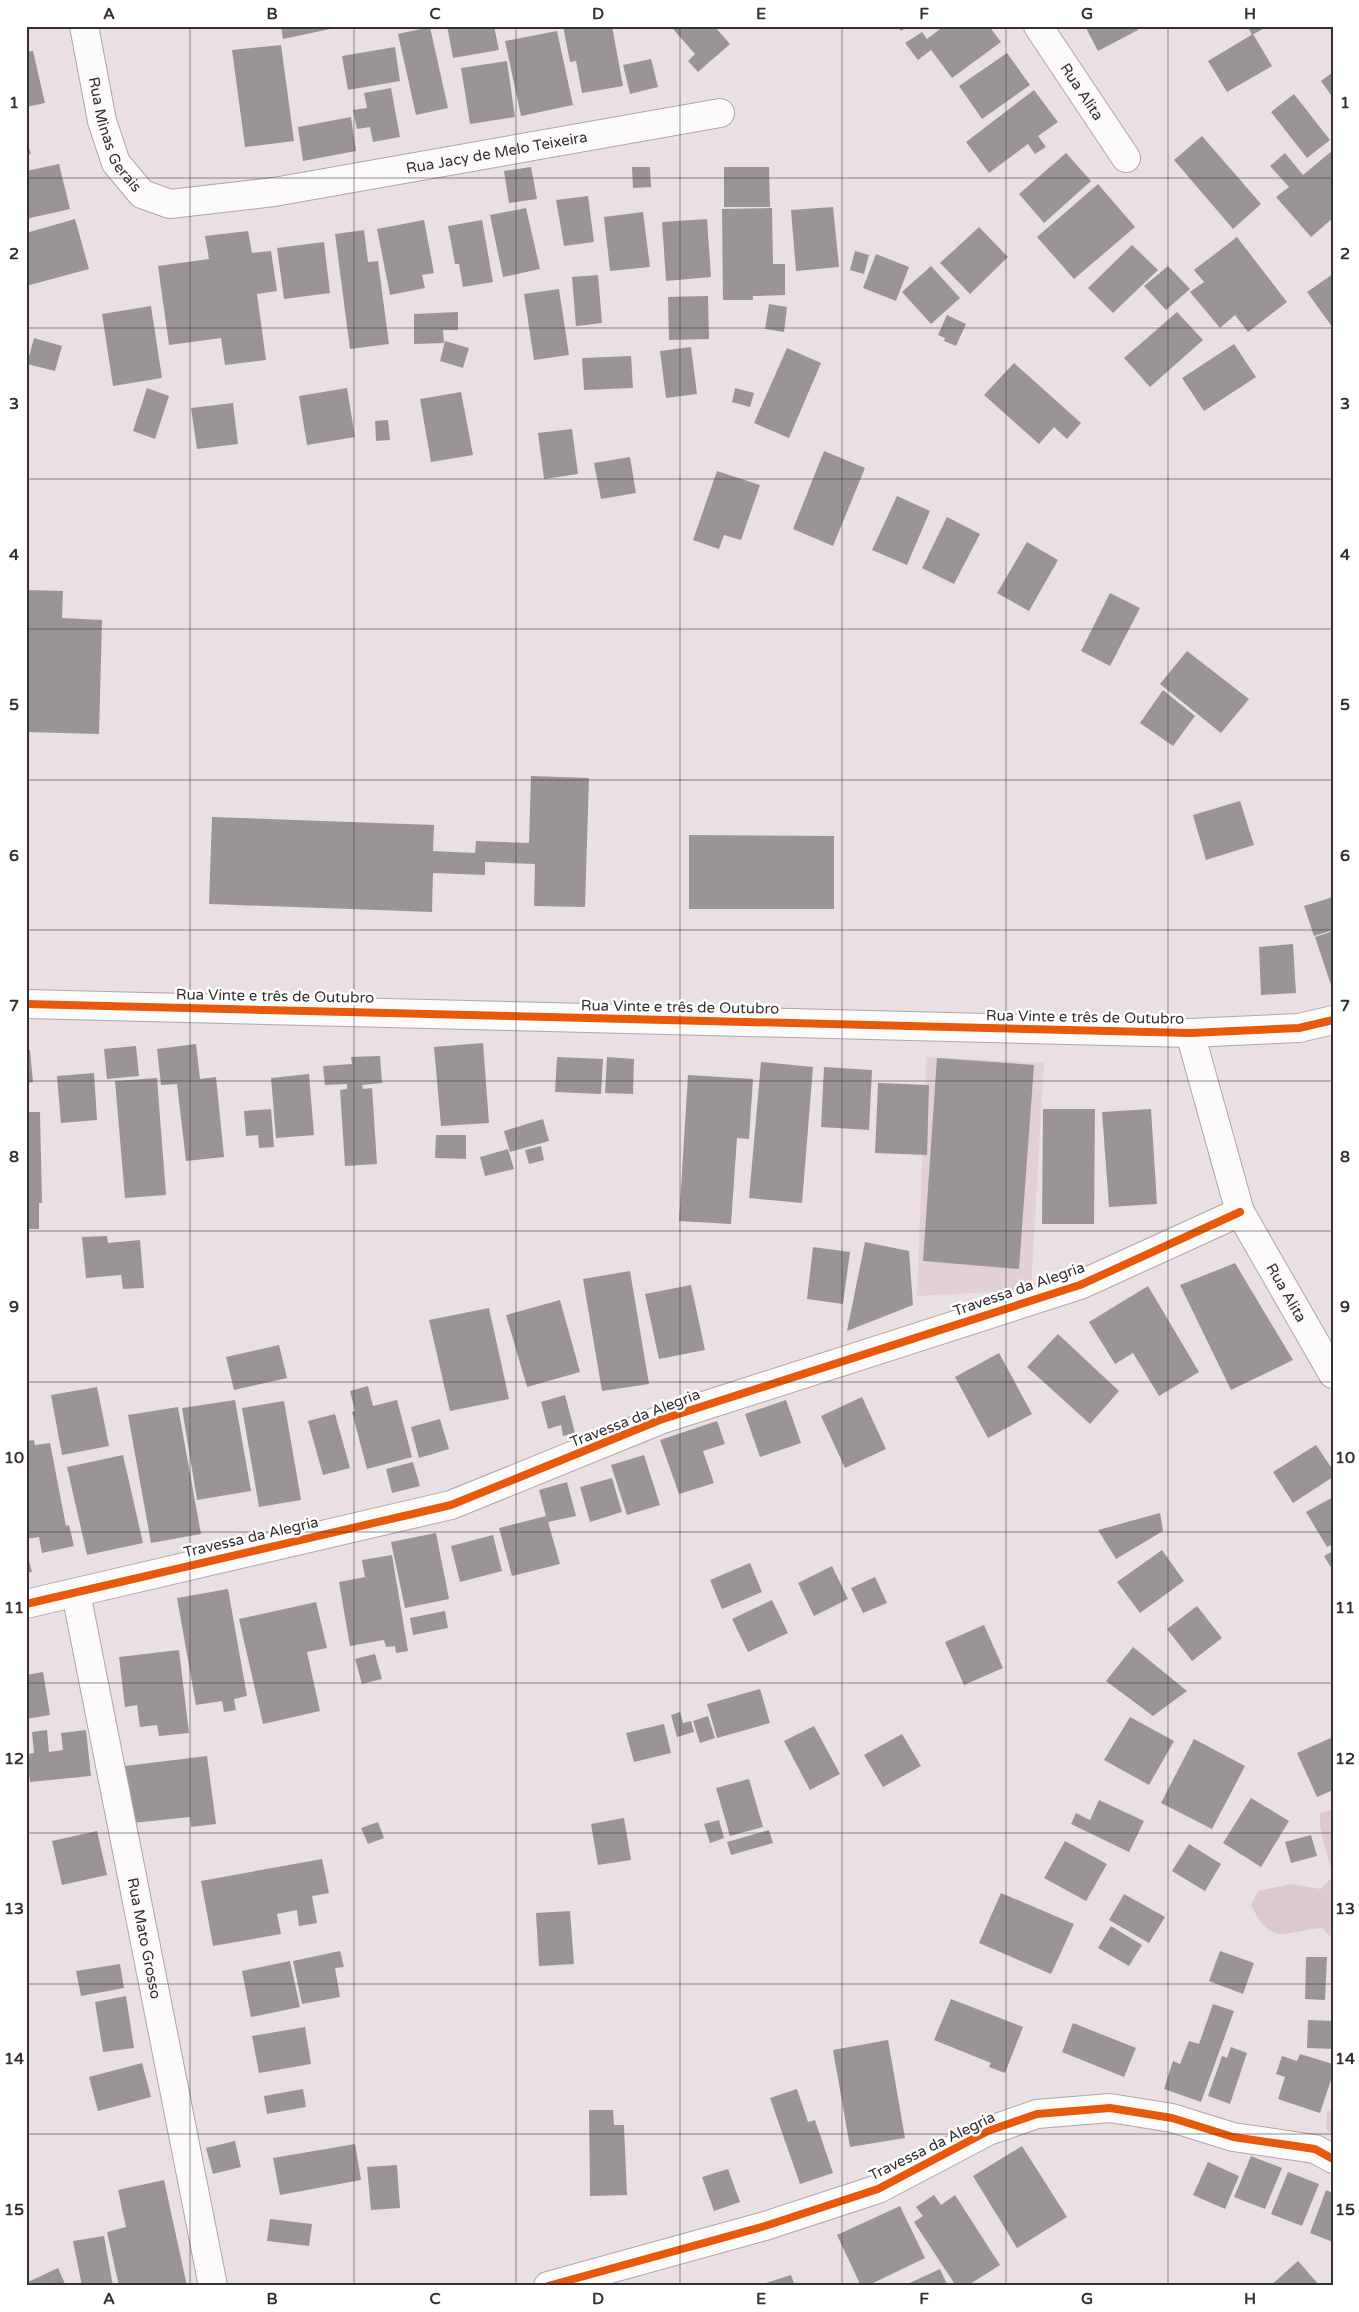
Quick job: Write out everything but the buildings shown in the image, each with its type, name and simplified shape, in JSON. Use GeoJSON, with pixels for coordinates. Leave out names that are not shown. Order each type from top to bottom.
{"type":"FeatureCollection","features":[{"type":"Feature","properties":{"kind":"street","name":"Rua Minas Gerais"},"geometry":{"type":"LineString","coordinates":[[84,26],[102,121],[116,163],[142,194],[170,204],[274,192]]}},
{"type":"Feature","properties":{"kind":"street","name":"Rua Alita"},"geometry":{"type":"LineString","coordinates":[[1038,26],[1126,158]]}},
{"type":"Feature","properties":{"kind":"street","name":"Rua Jacy de Melo Teixeira"},"geometry":{"type":"LineString","coordinates":[[274,192],[720,113]]}},
{"type":"Feature","properties":{"kind":"street","name":"Rua Vinte e três de Outubro"},"geometry":{"type":"LineString","coordinates":[[26,1004],[1190,1033],[1299,1028],[1333,1020]]}},
{"type":"Feature","properties":{"kind":"street","name":"Rua Alita"},"geometry":{"type":"LineString","coordinates":[[1190,1033],[1240,1212],[1333,1374]]}},
{"type":"Feature","properties":{"kind":"street","name":"Travessa da Alegria"},"geometry":{"type":"LineString","coordinates":[[26,1604],[451,1505],[660,1420],[1080,1284],[1240,1212]]}},
{"type":"Feature","properties":{"kind":"street","name":"Rua Mato Grosso"},"geometry":{"type":"LineString","coordinates":[[76,1593],[213,2286]]}},
{"type":"Feature","properties":{"kind":"street","name":"Travessa da Alegria"},"geometry":{"type":"LineString","coordinates":[[548,2286],[766,2226],[878,2189],[988,2131],[1037,2114],[1110,2108],[1172,2118],[1234,2137],[1315,2149],[1333,2159]]}},
{"type":"Feature","properties":{"kind":"shaded area"},"geometry":{"type":"Polygon","coordinates":[[[926,1057],[1044,1063],[1031,1290],[917,1296],[926,1057]]]}},
{"type":"Feature","properties":{"kind":"shaded area"},"geometry":{"type":"Polygon","coordinates":[[[1333,1810],[1333,1939],[1322,1928],[1280,1934],[1272,1932],[1258,1918],[1251,1905],[1258,1891],[1290,1884],[1321,1889],[1332,1877],[1322,1838],[1320,1813],[1333,1810]]]}},
{"type":"Feature","properties":{"kind":"shaded area"},"geometry":{"type":"Polygon","coordinates":[[[1333,2110],[1333,2136],[1326,2129],[1327,2112],[1333,2110]]]}},
{"type":"Feature","properties":{"kind":"cycle path"},"geometry":{"type":"LineString","coordinates":[[26,1004],[1190,1033],[1299,1028],[1333,1020]]}},
{"type":"Feature","properties":{"kind":"cycle path"},"geometry":{"type":"LineString","coordinates":[[26,1604],[451,1505],[660,1420],[1080,1285],[1240,1212]]}},
{"type":"Feature","properties":{"kind":"cycle path"},"geometry":{"type":"LineString","coordinates":[[548,2286],[765,2226],[878,2189],[988,2131],[1037,2114],[1110,2108],[1172,2118],[1233,2137],[1315,2149],[1333,2159]]}}]}
